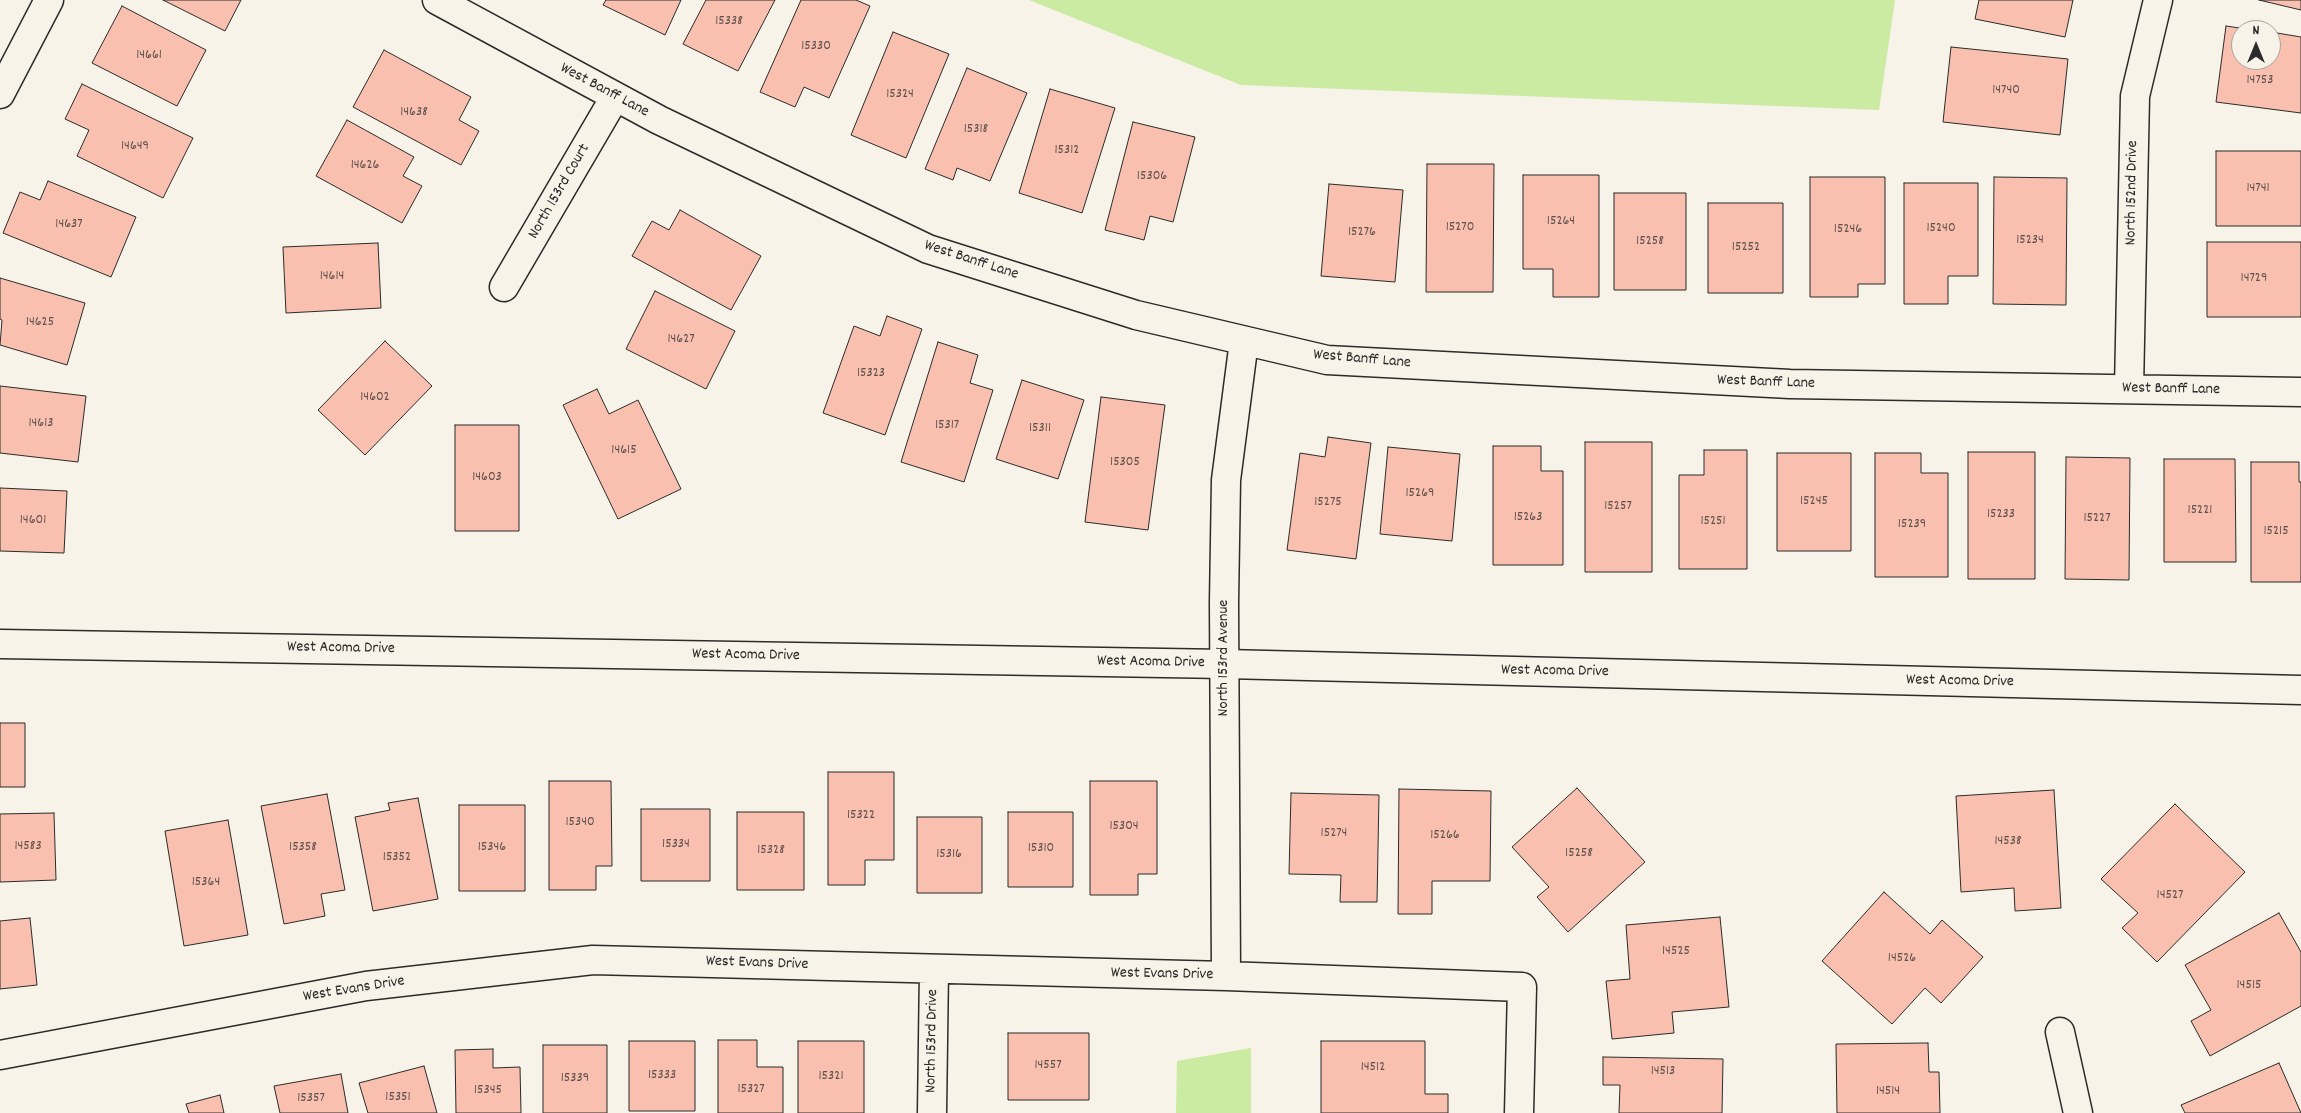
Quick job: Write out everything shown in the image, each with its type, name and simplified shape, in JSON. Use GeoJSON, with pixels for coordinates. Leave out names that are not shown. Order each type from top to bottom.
{"type":"FeatureCollection","features":[{"type":"Feature","properties":{"kind":"street"},"geometry":{"type":"LineString","coordinates":[[0,94],[49,0]]}},
{"type":"Feature","properties":{"kind":"street","name":"West Banff Lane"},"geometry":{"type":"LineString","coordinates":[[437,0],[659,120],[928,248],[1136,315],[1327,360],[1790,384],[2301,392]]}},
{"type":"Feature","properties":{"kind":"street","name":"North 152nd Drive"},"geometry":{"type":"LineString","coordinates":[[2129,390],[2136,96],[2158,0]]}},
{"type":"Feature","properties":{"kind":"street","name":"North 153rd Court"},"geometry":{"type":"LineString","coordinates":[[504,287],[616,97]]}},
{"type":"Feature","properties":{"kind":"street","name":"North 153rd Avenue"},"geometry":{"type":"LineString","coordinates":[[1226,976],[1226,480],[1244,341]]}},
{"type":"Feature","properties":{"kind":"street","name":"West Acoma Drive"},"geometry":{"type":"LineString","coordinates":[[0,644],[1225,664],[2301,690]]}},
{"type":"Feature","properties":{"kind":"street","name":"West Evans Drive"},"geometry":{"type":"LineString","coordinates":[[0,1054],[366,986],[593,960],[1226,976],[1522,987],[1520,1113]]}},
{"type":"Feature","properties":{"kind":"street","name":"North 153rd Drive"},"geometry":{"type":"LineString","coordinates":[[932,1113],[934,969]]}},
{"type":"Feature","properties":{"kind":"street"},"geometry":{"type":"LineString","coordinates":[[2060,1032],[2078,1113]]}},
{"type":"Feature","properties":{"kind":"green space"},"geometry":{"type":"Polygon","coordinates":[[[1029,0],[1895,0],[1879,110],[1241,85],[1029,0]]]}},
{"type":"Feature","properties":{"kind":"green space"},"geometry":{"type":"Polygon","coordinates":[[[1251,1048],[1251,1113],[1176,1113],[1177,1061],[1251,1048]]]}},
{"type":"Feature","properties":{"kind":"building"},"geometry":{"type":"Polygon","coordinates":[[[163,0],[241,0],[225,31],[163,0]]]}},
{"type":"Feature","properties":{"kind":"building"},"geometry":{"type":"Polygon","coordinates":[[[606,0],[681,0],[665,35],[603,5],[606,0]]]}},
{"type":"Feature","properties":{"kind":"building"},"geometry":{"type":"Polygon","coordinates":[[[706,0],[775,0],[738,71],[683,44],[706,0]]]}},
{"type":"Feature","properties":{"kind":"building"},"geometry":{"type":"Polygon","coordinates":[[[801,0],[856,0],[870,6],[829,98],[804,87],[795,107],[760,92],[801,0]]]}},
{"type":"Feature","properties":{"kind":"building"},"geometry":{"type":"Polygon","coordinates":[[[1979,0],[2073,0],[2065,37],[1975,19],[1979,0]]]}},
{"type":"Feature","properties":{"kind":"building"},"geometry":{"type":"Polygon","coordinates":[[[2259,0],[2301,0],[2301,10],[2259,0]]]}},
{"type":"Feature","properties":{"kind":"building"},"geometry":{"type":"Polygon","coordinates":[[[122,6],[206,50],[177,106],[92,63],[122,6]]]}},
{"type":"Feature","properties":{"kind":"building"},"geometry":{"type":"Polygon","coordinates":[[[2226,26],[2231,27],[2231,70],[2281,70],[2281,34],[2301,37],[2301,113],[2216,102],[2226,26]]]}},
{"type":"Feature","properties":{"kind":"building"},"geometry":{"type":"Polygon","coordinates":[[[893,32],[949,54],[906,158],[851,135],[893,32]]]}},
{"type":"Feature","properties":{"kind":"building"},"geometry":{"type":"Polygon","coordinates":[[[1951,47],[2068,59],[2060,135],[1943,122],[1951,47]]]}},
{"type":"Feature","properties":{"kind":"building"},"geometry":{"type":"Polygon","coordinates":[[[384,50],[471,97],[459,120],[479,131],[461,165],[353,107],[384,50]]]}},
{"type":"Feature","properties":{"kind":"building"},"geometry":{"type":"Polygon","coordinates":[[[967,68],[1027,93],[990,181],[957,168],[953,180],[925,169],[967,68]]]}},
{"type":"Feature","properties":{"kind":"building"},"geometry":{"type":"Polygon","coordinates":[[[82,84],[193,138],[163,198],[77,156],[89,130],[65,119],[82,84]]]}},
{"type":"Feature","properties":{"kind":"building"},"geometry":{"type":"Polygon","coordinates":[[[1050,89],[1115,108],[1082,213],[1019,193],[1050,89]]]}},
{"type":"Feature","properties":{"kind":"building"},"geometry":{"type":"Polygon","coordinates":[[[347,120],[414,157],[403,176],[422,186],[402,223],[316,176],[347,120]]]}},
{"type":"Feature","properties":{"kind":"building"},"geometry":{"type":"Polygon","coordinates":[[[1133,122],[1195,137],[1173,222],[1150,216],[1144,240],[1105,230],[1133,122]]]}},
{"type":"Feature","properties":{"kind":"building"},"geometry":{"type":"Polygon","coordinates":[[[2216,151],[2301,151],[2301,226],[2216,226],[2216,151]]]}},
{"type":"Feature","properties":{"kind":"building"},"geometry":{"type":"Polygon","coordinates":[[[1427,164],[1494,164],[1493,292],[1426,292],[1427,164]]]}},
{"type":"Feature","properties":{"kind":"building"},"geometry":{"type":"Polygon","coordinates":[[[1523,175],[1599,175],[1599,297],[1553,297],[1553,269],[1523,269],[1523,175]]]}},
{"type":"Feature","properties":{"kind":"building"},"geometry":{"type":"Polygon","coordinates":[[[1810,177],[1885,177],[1885,284],[1858,284],[1858,297],[1810,297],[1810,177]]]}},
{"type":"Feature","properties":{"kind":"building"},"geometry":{"type":"Polygon","coordinates":[[[1994,177],[2067,178],[2066,305],[1993,304],[1994,177]]]}},
{"type":"Feature","properties":{"kind":"building"},"geometry":{"type":"Polygon","coordinates":[[[48,181],[136,217],[111,277],[3,233],[20,192],[40,200],[48,181]]]}},
{"type":"Feature","properties":{"kind":"building"},"geometry":{"type":"Polygon","coordinates":[[[1904,183],[1978,183],[1978,276],[1948,276],[1948,304],[1904,304],[1904,183]]]}},
{"type":"Feature","properties":{"kind":"building"},"geometry":{"type":"Polygon","coordinates":[[[1329,184],[1403,190],[1395,282],[1321,276],[1329,184]]]}},
{"type":"Feature","properties":{"kind":"building"},"geometry":{"type":"Polygon","coordinates":[[[1614,193],[1686,193],[1686,290],[1614,290],[1614,193]]]}},
{"type":"Feature","properties":{"kind":"building"},"geometry":{"type":"Polygon","coordinates":[[[1708,203],[1783,203],[1783,293],[1708,293],[1708,203]]]}},
{"type":"Feature","properties":{"kind":"building"},"geometry":{"type":"Polygon","coordinates":[[[680,210],[761,256],[731,310],[632,256],[652,221],[669,230],[680,210]]]}},
{"type":"Feature","properties":{"kind":"building"},"geometry":{"type":"Polygon","coordinates":[[[2207,242],[2301,242],[2301,317],[2207,317],[2207,242]]]}},
{"type":"Feature","properties":{"kind":"building"},"geometry":{"type":"Polygon","coordinates":[[[378,243],[381,308],[286,313],[283,247],[378,243]]]}},
{"type":"Feature","properties":{"kind":"building"},"geometry":{"type":"Polygon","coordinates":[[[0,278],[85,303],[67,365],[0,345],[2,320],[0,319],[0,278]]]}},
{"type":"Feature","properties":{"kind":"building"},"geometry":{"type":"Polygon","coordinates":[[[655,291],[735,331],[706,389],[626,349],[655,291]]]}},
{"type":"Feature","properties":{"kind":"building"},"geometry":{"type":"Polygon","coordinates":[[[887,316],[922,329],[885,435],[823,413],[854,326],[880,336],[887,316]]]}},
{"type":"Feature","properties":{"kind":"building"},"geometry":{"type":"Polygon","coordinates":[[[385,341],[432,386],[365,455],[318,410],[385,341]]]}},
{"type":"Feature","properties":{"kind":"building"},"geometry":{"type":"Polygon","coordinates":[[[938,342],[978,355],[970,383],[993,390],[964,482],[901,462],[938,342]]]}},
{"type":"Feature","properties":{"kind":"building"},"geometry":{"type":"Polygon","coordinates":[[[1022,380],[1084,400],[1058,479],[996,459],[1022,380]]]}},
{"type":"Feature","properties":{"kind":"building"},"geometry":{"type":"Polygon","coordinates":[[[0,386],[86,396],[78,462],[0,453],[0,386]]]}},
{"type":"Feature","properties":{"kind":"building"},"geometry":{"type":"Polygon","coordinates":[[[597,389],[609,414],[638,400],[681,489],[618,519],[563,405],[597,389]]]}},
{"type":"Feature","properties":{"kind":"building"},"geometry":{"type":"Polygon","coordinates":[[[1101,397],[1165,405],[1148,530],[1085,522],[1101,397]]]}},
{"type":"Feature","properties":{"kind":"building"},"geometry":{"type":"Polygon","coordinates":[[[455,425],[519,425],[519,531],[455,531],[455,425]]]}},
{"type":"Feature","properties":{"kind":"building"},"geometry":{"type":"Polygon","coordinates":[[[1328,437],[1371,443],[1356,559],[1287,550],[1300,453],[1325,457],[1328,437]]]}},
{"type":"Feature","properties":{"kind":"building"},"geometry":{"type":"Polygon","coordinates":[[[1585,442],[1652,442],[1652,572],[1585,572],[1585,442]]]}},
{"type":"Feature","properties":{"kind":"building"},"geometry":{"type":"Polygon","coordinates":[[[1493,446],[1541,446],[1541,471],[1563,471],[1563,565],[1493,565],[1493,446]]]}},
{"type":"Feature","properties":{"kind":"building"},"geometry":{"type":"Polygon","coordinates":[[[1388,447],[1460,454],[1452,541],[1380,534],[1388,447]]]}},
{"type":"Feature","properties":{"kind":"building"},"geometry":{"type":"Polygon","coordinates":[[[1704,450],[1747,450],[1747,569],[1679,569],[1679,475],[1704,475],[1704,450]]]}},
{"type":"Feature","properties":{"kind":"building"},"geometry":{"type":"Polygon","coordinates":[[[1968,452],[2035,452],[2035,579],[1968,579],[1968,452]]]}},
{"type":"Feature","properties":{"kind":"building"},"geometry":{"type":"Polygon","coordinates":[[[1777,453],[1851,453],[1851,551],[1777,551],[1777,453]]]}},
{"type":"Feature","properties":{"kind":"building"},"geometry":{"type":"Polygon","coordinates":[[[1875,453],[1921,453],[1921,473],[1948,473],[1948,577],[1875,577],[1875,453]]]}},
{"type":"Feature","properties":{"kind":"building"},"geometry":{"type":"Polygon","coordinates":[[[2066,457],[2130,458],[2129,580],[2065,579],[2066,457]]]}},
{"type":"Feature","properties":{"kind":"building"},"geometry":{"type":"Polygon","coordinates":[[[2164,459],[2235,459],[2236,562],[2164,562],[2164,459]]]}},
{"type":"Feature","properties":{"kind":"building"},"geometry":{"type":"Polygon","coordinates":[[[2251,462],[2299,462],[2299,482],[2301,482],[2301,582],[2251,582],[2251,462]]]}},
{"type":"Feature","properties":{"kind":"building"},"geometry":{"type":"Polygon","coordinates":[[[0,488],[67,491],[64,553],[0,551],[0,488]]]}},
{"type":"Feature","properties":{"kind":"building"},"geometry":{"type":"Polygon","coordinates":[[[0,723],[25,723],[25,787],[0,787],[0,723]]]}},
{"type":"Feature","properties":{"kind":"building"},"geometry":{"type":"Polygon","coordinates":[[[828,772],[894,772],[894,860],[865,860],[865,885],[828,885],[828,772]]]}},
{"type":"Feature","properties":{"kind":"building"},"geometry":{"type":"Polygon","coordinates":[[[549,781],[611,781],[612,866],[596,866],[596,890],[549,890],[549,781]]]}},
{"type":"Feature","properties":{"kind":"building"},"geometry":{"type":"Polygon","coordinates":[[[1090,781],[1157,781],[1157,874],[1138,874],[1138,895],[1090,895],[1090,781]]]}},
{"type":"Feature","properties":{"kind":"building"},"geometry":{"type":"Polygon","coordinates":[[[1577,788],[1645,862],[1568,932],[1537,897],[1549,887],[1512,847],[1577,788]]]}},
{"type":"Feature","properties":{"kind":"building"},"geometry":{"type":"Polygon","coordinates":[[[1399,789],[1491,791],[1490,881],[1432,881],[1432,914],[1398,914],[1399,789]]]}},
{"type":"Feature","properties":{"kind":"building"},"geometry":{"type":"Polygon","coordinates":[[[2054,790],[2061,908],[2015,911],[2014,888],[1961,892],[1956,796],[2054,790]]]}},
{"type":"Feature","properties":{"kind":"building"},"geometry":{"type":"Polygon","coordinates":[[[1291,793],[1379,795],[1377,902],[1340,902],[1341,875],[1289,874],[1291,793]]]}},
{"type":"Feature","properties":{"kind":"building"},"geometry":{"type":"Polygon","coordinates":[[[327,794],[345,890],[321,894],[325,916],[284,924],[261,806],[327,794]]]}},
{"type":"Feature","properties":{"kind":"building"},"geometry":{"type":"Polygon","coordinates":[[[418,798],[438,899],[373,911],[355,817],[390,810],[388,803],[418,798]]]}},
{"type":"Feature","properties":{"kind":"building"},"geometry":{"type":"Polygon","coordinates":[[[2175,804],[2245,872],[2157,962],[2122,928],[2138,913],[2101,879],[2175,804]]]}},
{"type":"Feature","properties":{"kind":"building"},"geometry":{"type":"Polygon","coordinates":[[[459,805],[525,805],[525,891],[459,891],[459,805]]]}},
{"type":"Feature","properties":{"kind":"building"},"geometry":{"type":"Polygon","coordinates":[[[641,809],[710,809],[710,881],[641,881],[641,809]]]}},
{"type":"Feature","properties":{"kind":"building"},"geometry":{"type":"Polygon","coordinates":[[[737,812],[804,812],[804,890],[737,890],[737,812]]]}},
{"type":"Feature","properties":{"kind":"building"},"geometry":{"type":"Polygon","coordinates":[[[1008,812],[1073,812],[1073,887],[1008,887],[1008,812]]]}},
{"type":"Feature","properties":{"kind":"building"},"geometry":{"type":"Polygon","coordinates":[[[54,813],[56,880],[0,882],[0,814],[54,813]]]}},
{"type":"Feature","properties":{"kind":"building"},"geometry":{"type":"Polygon","coordinates":[[[917,817],[982,817],[982,893],[917,893],[917,817]]]}},
{"type":"Feature","properties":{"kind":"building"},"geometry":{"type":"Polygon","coordinates":[[[228,820],[248,935],[184,946],[165,831],[228,820]]]}},
{"type":"Feature","properties":{"kind":"building"},"geometry":{"type":"Polygon","coordinates":[[[1884,892],[1930,934],[1942,920],[1983,957],[1941,1003],[1925,988],[1892,1024],[1822,961],[1884,892]]]}},
{"type":"Feature","properties":{"kind":"building"},"geometry":{"type":"Polygon","coordinates":[[[2279,913],[2301,952],[2301,1006],[2210,1056],[2191,1021],[2211,1010],[2185,965],[2279,913]]]}},
{"type":"Feature","properties":{"kind":"building"},"geometry":{"type":"Polygon","coordinates":[[[1720,917],[1729,1007],[1672,1012],[1674,1033],[1612,1039],[1606,981],[1630,979],[1626,925],[1720,917]]]}},
{"type":"Feature","properties":{"kind":"building"},"geometry":{"type":"Polygon","coordinates":[[[30,918],[37,985],[0,989],[0,921],[30,918]]]}},
{"type":"Feature","properties":{"kind":"building"},"geometry":{"type":"Polygon","coordinates":[[[1008,1033],[1089,1033],[1089,1100],[1008,1100],[1008,1033]]]}},
{"type":"Feature","properties":{"kind":"building"},"geometry":{"type":"Polygon","coordinates":[[[718,1040],[757,1040],[757,1067],[783,1067],[783,1113],[718,1113],[718,1040]]]}},
{"type":"Feature","properties":{"kind":"building"},"geometry":{"type":"Polygon","coordinates":[[[629,1041],[695,1041],[695,1111],[629,1111],[629,1041]]]}},
{"type":"Feature","properties":{"kind":"building"},"geometry":{"type":"Polygon","coordinates":[[[798,1041],[864,1041],[864,1113],[798,1113],[798,1041]]]}},
{"type":"Feature","properties":{"kind":"building"},"geometry":{"type":"Polygon","coordinates":[[[1321,1041],[1425,1041],[1425,1094],[1448,1094],[1448,1113],[1321,1113],[1321,1041]]]}},
{"type":"Feature","properties":{"kind":"building"},"geometry":{"type":"Polygon","coordinates":[[[1928,1043],[1929,1072],[1939,1072],[1940,1113],[1837,1113],[1836,1044],[1928,1043]]]}},
{"type":"Feature","properties":{"kind":"building"},"geometry":{"type":"Polygon","coordinates":[[[543,1045],[607,1045],[607,1113],[543,1113],[543,1045]]]}},
{"type":"Feature","properties":{"kind":"building"},"geometry":{"type":"Polygon","coordinates":[[[493,1049],[493,1068],[520,1067],[521,1113],[456,1113],[455,1050],[493,1049]]]}},
{"type":"Feature","properties":{"kind":"building"},"geometry":{"type":"Polygon","coordinates":[[[1603,1057],[1723,1059],[1722,1113],[1619,1113],[1620,1085],[1603,1085],[1603,1057]]]}},
{"type":"Feature","properties":{"kind":"building"},"geometry":{"type":"Polygon","coordinates":[[[2279,1063],[2301,1113],[2185,1113],[2181,1105],[2279,1063]]]}},
{"type":"Feature","properties":{"kind":"building"},"geometry":{"type":"Polygon","coordinates":[[[424,1066],[437,1113],[368,1113],[359,1083],[424,1066]]]}},
{"type":"Feature","properties":{"kind":"building"},"geometry":{"type":"Polygon","coordinates":[[[341,1074],[348,1113],[280,1113],[274,1086],[341,1074]]]}},
{"type":"Feature","properties":{"kind":"building"},"geometry":{"type":"Polygon","coordinates":[[[220,1095],[224,1113],[189,1113],[186,1104],[220,1095]]]}}]}
